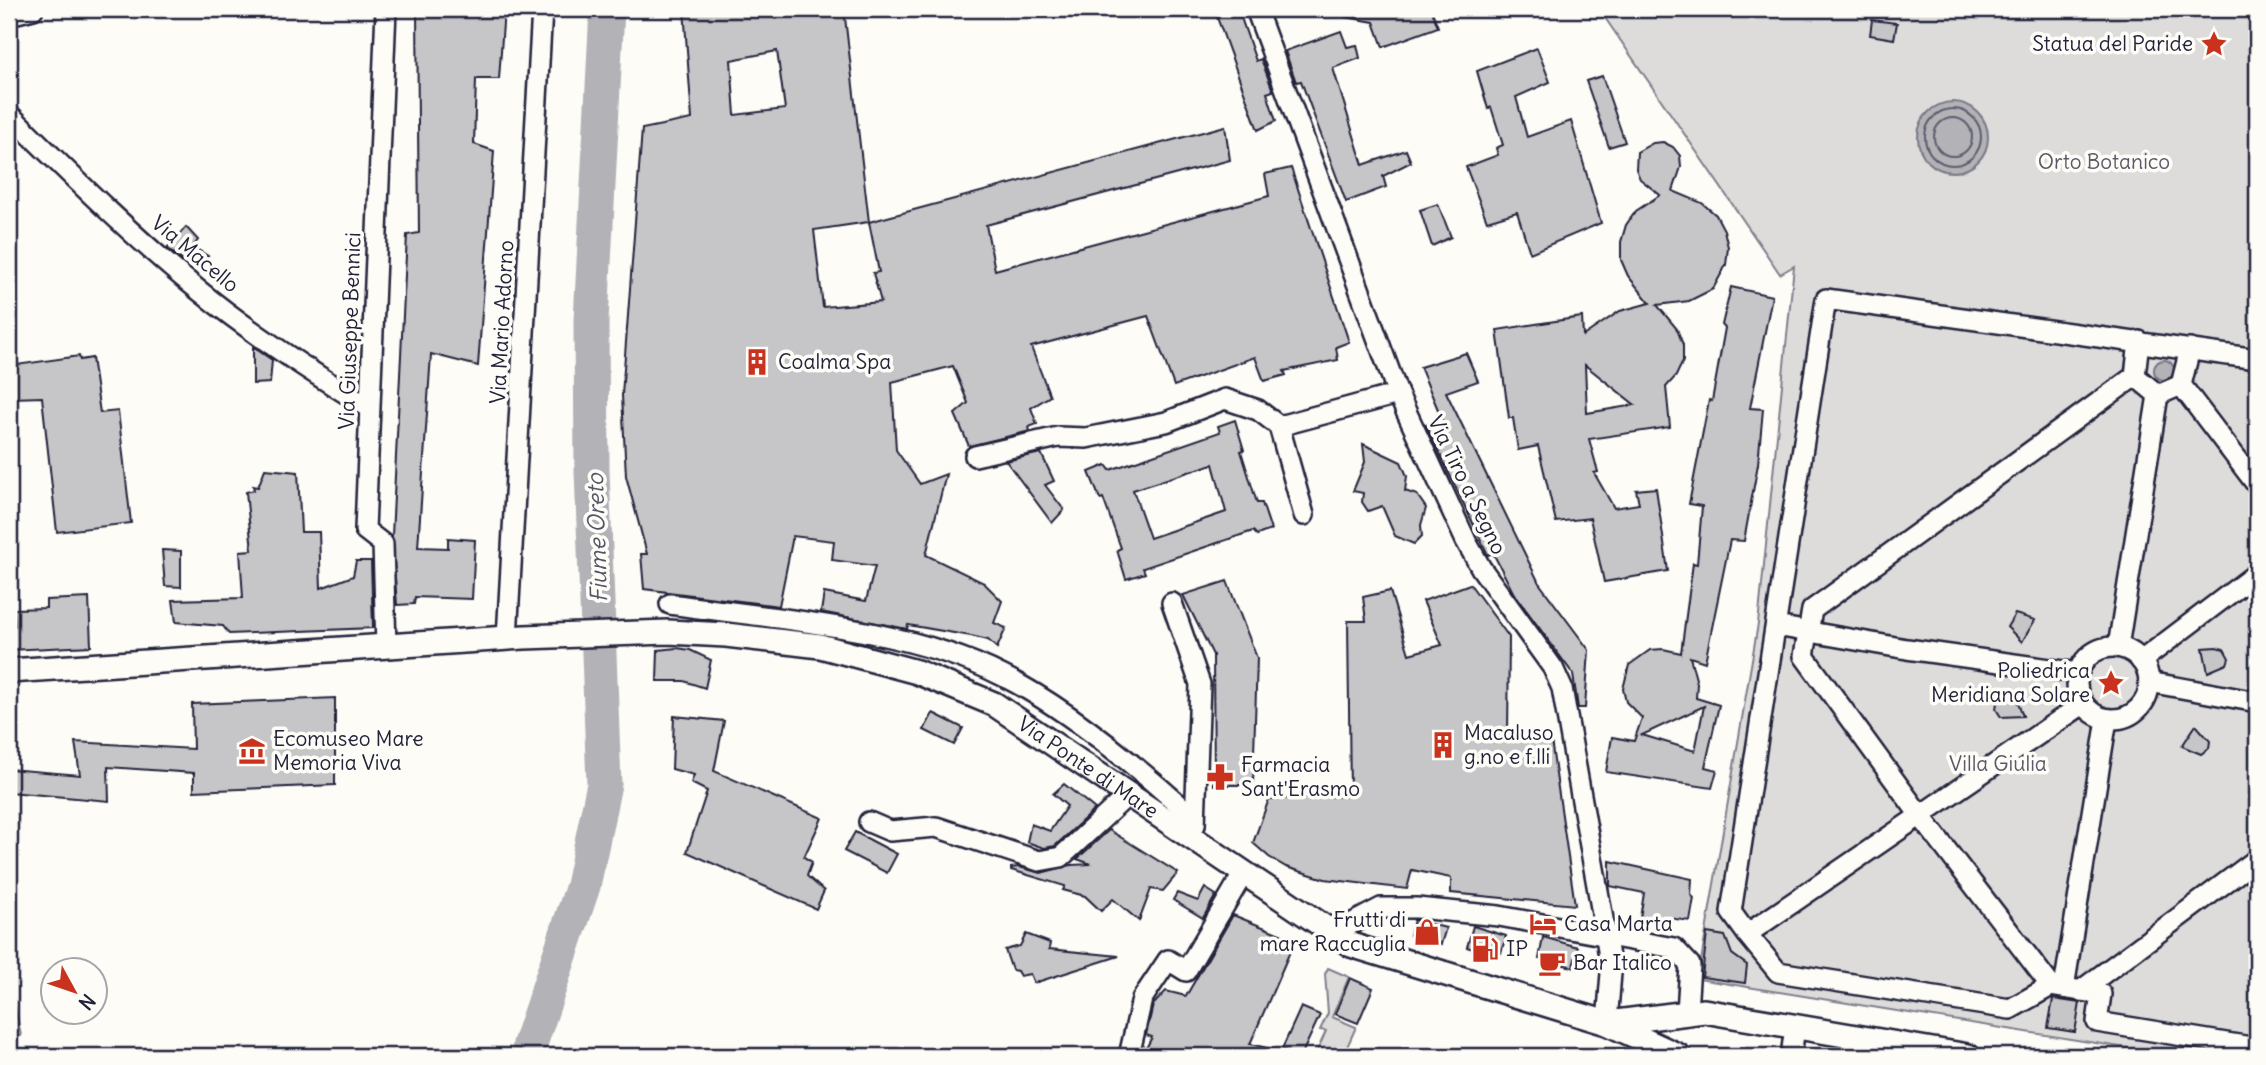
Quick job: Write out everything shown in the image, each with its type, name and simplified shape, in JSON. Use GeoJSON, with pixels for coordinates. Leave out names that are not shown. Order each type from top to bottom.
{"type":"FeatureCollection","features":[{"type":"Feature","properties":{"kind":"main road","name":"Via Ponte di Mare"},"geometry":{"type":"LineString","coordinates":[[9,671],[515,637],[668,632],[726,635],[820,646],[917,672],[994,704],[1128,795],[1195,830],[1243,874],[1352,945],[1607,1023],[1679,1056]]}},
{"type":"Feature","properties":{"kind":"main road"},"geometry":{"type":"LineString","coordinates":[[1607,1023],[1704,1011],[1968,1056]]}},
{"type":"Feature","properties":{"kind":"street"},"geometry":{"type":"LineString","coordinates":[[9,15],[33,9]]}},
{"type":"Feature","properties":{"kind":"street","name":"Via Giuseppe Bennici"},"geometry":{"type":"LineString","coordinates":[[386,9],[365,530],[383,544],[386,647]]}},
{"type":"Feature","properties":{"kind":"street","name":"Via Mario Adorno"},"geometry":{"type":"LineString","coordinates":[[515,637],[542,9]]}},
{"type":"Feature","properties":{"kind":"street","name":"Via Tiro a Segno"},"geometry":{"type":"LineString","coordinates":[[1256,9],[1398,394],[1481,568],[1553,668],[1562,688],[1611,973],[1607,1023]]}},
{"type":"Feature","properties":{"kind":"street","name":"Via Macello"},"geometry":{"type":"LineString","coordinates":[[9,114],[113,215],[198,290],[295,362],[369,408]]}},
{"type":"Feature","properties":{"kind":"street"},"geometry":{"type":"LineString","coordinates":[[2257,359],[1826,299],[1731,912],[1778,972],[2010,1009],[2065,988],[2257,859]]}},
{"type":"Feature","properties":{"kind":"street"},"geometry":{"type":"LineString","coordinates":[[2139,341],[2136,376],[1812,610],[1804,656],[1919,814],[2065,988],[2101,994],[2097,1022],[2257,1048]]}},
{"type":"Feature","properties":{"kind":"street"},"geometry":{"type":"LineString","coordinates":[[2181,385],[2190,349]]}},
{"type":"Feature","properties":{"kind":"street"},"geometry":{"type":"LineString","coordinates":[[2136,376],[2158,395]]}},
{"type":"Feature","properties":{"kind":"street"},"geometry":{"type":"LineString","coordinates":[[2158,395],[2181,385]]}},
{"type":"Feature","properties":{"kind":"street"},"geometry":{"type":"LineString","coordinates":[[2181,385],[2257,485]]}},
{"type":"Feature","properties":{"kind":"street"},"geometry":{"type":"LineString","coordinates":[[1279,426],[1398,394]]}},
{"type":"Feature","properties":{"kind":"street"},"geometry":{"type":"LineString","coordinates":[[2118,647],[2158,395]]}},
{"type":"Feature","properties":{"kind":"street"},"geometry":{"type":"LineString","coordinates":[[975,456],[1058,437],[1086,438],[1166,422],[1225,399],[1258,410],[1279,426],[1304,515]]}},
{"type":"Feature","properties":{"kind":"street"},"geometry":{"type":"LineString","coordinates":[[2141,661],[2257,573]]}},
{"type":"Feature","properties":{"kind":"street"},"geometry":{"type":"LineString","coordinates":[[1172,603],[1200,684],[1195,830]]}},
{"type":"Feature","properties":{"kind":"street"},"geometry":{"type":"LineString","coordinates":[[670,604],[883,636],[936,649],[1002,675],[1047,702],[1156,783],[1195,830]]}},
{"type":"Feature","properties":{"kind":"street"},"geometry":{"type":"LineString","coordinates":[[1776,626],[1907,649],[2078,673]]}},
{"type":"Feature","properties":{"kind":"street"},"geometry":{"type":"LineString","coordinates":[[2118,647],[2128,650],[2141,661],[2149,682],[2144,701],[2137,709],[2120,718],[2107,719],[2090,712],[2083,704],[2078,694],[2078,673],[2093,653],[2118,647]]}},
{"type":"Feature","properties":{"kind":"street"},"geometry":{"type":"LineString","coordinates":[[2149,682],[2257,702]]}},
{"type":"Feature","properties":{"kind":"street"},"geometry":{"type":"LineString","coordinates":[[1747,934],[2083,704]]}},
{"type":"Feature","properties":{"kind":"street"},"geometry":{"type":"LineString","coordinates":[[2065,988],[2107,719]]}},
{"type":"Feature","properties":{"kind":"street"},"geometry":{"type":"LineString","coordinates":[[869,822],[890,831],[936,827],[1039,861],[1061,857],[1128,795]]}},
{"type":"Feature","properties":{"kind":"street"},"geometry":{"type":"LineString","coordinates":[[1129,1056],[1142,999],[1168,960],[1186,971],[1243,874]]}},
{"type":"Feature","properties":{"kind":"street"},"geometry":{"type":"LineString","coordinates":[[1332,934],[1381,908],[1417,908],[1499,916],[1674,948],[1690,965],[1688,1012]]}},
{"type":"Feature","properties":{"kind":"street"},"geometry":{"type":"LineString","coordinates":[[1791,1056],[1795,1027]]}},
{"type":"Feature","properties":{"kind":"green space","name":"Villa Giulia"},"geometry":{"type":"Polygon","coordinates":[[[1599,9],[2257,9],[2257,1056],[2176,1056],[1698,979],[1758,624],[1794,266],[1780,274],[1599,9]]]}},
{"type":"Feature","properties":{"kind":"green space"},"geometry":{"type":"Polygon","coordinates":[[[1328,968],[1349,977],[1332,1017],[1356,1027],[1343,1056],[1315,1056],[1326,1031],[1320,1030],[1328,1013],[1325,974],[1328,968]]]}},
{"type":"Feature","properties":{"kind":"green space"},"geometry":{"type":"Polygon","coordinates":[[[9,977],[21,1036],[9,1038],[9,977]]]}},
{"type":"Feature","properties":{"kind":"water"},"geometry":{"type":"Polygon","coordinates":[[[1953,102],[1978,112],[1988,137],[1978,162],[1953,172],[1928,162],[1918,137],[1928,112],[1953,102]]]}},
{"type":"Feature","properties":{"kind":"water"},"geometry":{"type":"Polygon","coordinates":[[[2164,360],[2171,363],[2174,370],[2171,377],[2164,380],[2157,377],[2154,370],[2157,363],[2164,360]]]}},
{"type":"Feature","properties":{"kind":"building"},"geometry":{"type":"Polygon","coordinates":[[[417,9],[504,9],[499,79],[476,79],[474,144],[494,151],[478,366],[431,354],[418,547],[448,548],[448,538],[475,540],[472,599],[415,597],[414,604],[397,605],[392,536],[407,235],[419,233],[417,9]]]}},
{"type":"Feature","properties":{"kind":"building"},"geometry":{"type":"Polygon","coordinates":[[[684,9],[844,9],[869,222],[1225,126],[1230,160],[986,225],[995,270],[1269,196],[1265,174],[1291,168],[1349,342],[1336,347],[1338,360],[1284,371],[1286,375],[1264,381],[1255,357],[1174,386],[1148,316],[1031,347],[1050,396],[1031,408],[1037,424],[1029,427],[1030,431],[969,446],[955,414],[968,403],[953,366],[892,382],[896,450],[920,484],[946,474],[926,555],[984,583],[1002,601],[994,623],[1006,628],[997,648],[988,640],[971,636],[908,625],[907,629],[821,612],[824,593],[866,601],[875,566],[832,560],[834,541],[793,536],[779,606],[644,589],[641,554],[647,554],[626,476],[622,395],[642,129],[692,119],[684,9]],[[777,51],[731,60],[735,115],[785,109],[777,51]],[[869,222],[814,230],[823,307],[881,302],[873,273],[879,272],[869,222]]]}},
{"type":"Feature","properties":{"kind":"building"},"geometry":{"type":"Polygon","coordinates":[[[1214,9],[1238,9],[1256,61],[1261,59],[1273,91],[1267,93],[1276,121],[1258,130],[1214,9]]]}},
{"type":"Feature","properties":{"kind":"building"},"geometry":{"type":"Polygon","coordinates":[[[1345,9],[1431,9],[1438,27],[1383,47],[1374,22],[1345,17],[1345,9]]]}},
{"type":"Feature","properties":{"kind":"building"},"geometry":{"type":"Polygon","coordinates":[[[1872,20],[1897,23],[1894,39],[1870,35],[1872,20]]]}},
{"type":"Feature","properties":{"kind":"building"},"geometry":{"type":"Polygon","coordinates":[[[1341,31],[1347,47],[1357,45],[1360,58],[1333,68],[1363,165],[1406,150],[1411,162],[1383,176],[1386,187],[1346,202],[1301,81],[1296,82],[1285,51],[1341,31]]]}},
{"type":"Feature","properties":{"kind":"building"},"geometry":{"type":"Polygon","coordinates":[[[1537,48],[1550,82],[1516,97],[1527,137],[1571,121],[1601,223],[1530,253],[1517,212],[1487,221],[1466,167],[1498,155],[1496,148],[1503,145],[1491,107],[1488,109],[1477,71],[1537,48]]]}},
{"type":"Feature","properties":{"kind":"building"},"geometry":{"type":"Polygon","coordinates":[[[1602,76],[1625,142],[1609,147],[1586,81],[1602,76]]]}},
{"type":"Feature","properties":{"kind":"building"},"geometry":{"type":"Polygon","coordinates":[[[1663,142],[1673,147],[1680,156],[1681,167],[1673,191],[1702,203],[1716,215],[1724,230],[1728,247],[1726,265],[1713,289],[1689,301],[1657,305],[1677,329],[1683,345],[1683,361],[1676,376],[1666,387],[1670,427],[1589,439],[1598,472],[1594,473],[1614,508],[1639,504],[1636,490],[1656,488],[1668,571],[1604,582],[1590,518],[1556,522],[1538,446],[1518,450],[1513,418],[1509,418],[1497,330],[1582,317],[1583,336],[1620,311],[1650,303],[1628,276],[1621,260],[1621,242],[1626,225],[1636,211],[1660,195],[1640,179],[1636,169],[1637,152],[1653,143],[1663,142]],[[1585,365],[1587,413],[1635,405],[1585,365]]]}},
{"type":"Feature","properties":{"kind":"building"},"geometry":{"type":"Polygon","coordinates":[[[1438,204],[1451,237],[1432,246],[1420,210],[1438,204]]]}},
{"type":"Feature","properties":{"kind":"building"},"geometry":{"type":"Polygon","coordinates":[[[186,227],[198,240],[193,247],[208,256],[201,268],[184,259],[183,261],[167,248],[186,227]]]}},
{"type":"Feature","properties":{"kind":"building"},"geometry":{"type":"Polygon","coordinates":[[[1731,287],[1772,296],[1750,408],[1763,409],[1758,464],[1744,541],[1730,540],[1705,662],[1690,657],[1697,683],[1696,698],[1719,705],[1705,767],[1717,770],[1712,788],[1606,772],[1612,737],[1634,741],[1642,718],[1626,702],[1623,689],[1629,665],[1650,650],[1663,649],[1681,653],[1693,563],[1697,564],[1702,506],[1689,504],[1709,400],[1712,401],[1725,328],[1722,325],[1731,287]],[[1704,706],[1642,735],[1695,751],[1704,706]]]}},
{"type":"Feature","properties":{"kind":"building"},"geometry":{"type":"Polygon","coordinates":[[[253,347],[272,360],[270,383],[253,384],[253,347]]]}},
{"type":"Feature","properties":{"kind":"building"},"geometry":{"type":"Polygon","coordinates":[[[1466,353],[1478,381],[1446,392],[1539,583],[1589,650],[1585,708],[1578,708],[1573,674],[1513,592],[1493,553],[1488,555],[1426,425],[1442,419],[1420,367],[1466,353]]]}},
{"type":"Feature","properties":{"kind":"building"},"geometry":{"type":"Polygon","coordinates":[[[79,356],[80,360],[92,358],[100,413],[118,411],[131,523],[57,532],[42,397],[12,398],[9,366],[79,356]]]}},
{"type":"Feature","properties":{"kind":"building"},"geometry":{"type":"Polygon","coordinates":[[[1235,420],[1244,450],[1241,451],[1257,503],[1262,503],[1271,530],[1257,535],[1253,531],[1143,568],[1145,573],[1126,579],[1117,550],[1121,548],[1103,498],[1100,499],[1089,472],[1106,465],[1110,470],[1220,432],[1218,426],[1235,420]],[[1213,464],[1133,490],[1150,538],[1226,512],[1213,464]]]}},
{"type":"Feature","properties":{"kind":"building"},"geometry":{"type":"Polygon","coordinates":[[[1363,444],[1401,462],[1407,476],[1405,491],[1417,495],[1426,508],[1421,525],[1422,536],[1414,544],[1395,536],[1382,506],[1368,511],[1362,502],[1363,493],[1353,491],[1365,462],[1363,444]]]}},
{"type":"Feature","properties":{"kind":"building"},"geometry":{"type":"Polygon","coordinates":[[[1041,453],[1054,481],[1045,485],[1064,510],[1052,523],[1006,461],[1041,453]]]}},
{"type":"Feature","properties":{"kind":"building"},"geometry":{"type":"Polygon","coordinates":[[[265,469],[298,472],[301,532],[319,532],[321,588],[353,576],[356,561],[371,561],[373,628],[229,634],[223,626],[176,622],[173,600],[243,598],[240,551],[252,550],[246,492],[254,490],[253,486],[258,487],[265,469]]]}},
{"type":"Feature","properties":{"kind":"building"},"geometry":{"type":"Polygon","coordinates":[[[162,550],[181,551],[181,587],[165,586],[162,550]]]}},
{"type":"Feature","properties":{"kind":"building"},"geometry":{"type":"Polygon","coordinates":[[[1227,581],[1257,658],[1253,785],[1214,785],[1213,655],[1183,595],[1227,581]]]}},
{"type":"Feature","properties":{"kind":"building","name":"Macaluso g.no e f.lli"},"geometry":{"type":"Polygon","coordinates":[[[1470,584],[1509,637],[1508,736],[1551,740],[1575,905],[1451,893],[1451,878],[1412,870],[1407,889],[1325,879],[1286,867],[1269,857],[1253,843],[1269,799],[1350,796],[1348,621],[1366,621],[1363,597],[1390,591],[1409,654],[1442,645],[1423,601],[1470,584]]]}},
{"type":"Feature","properties":{"kind":"building"},"geometry":{"type":"Polygon","coordinates":[[[89,598],[91,646],[9,650],[9,627],[15,626],[14,609],[46,608],[46,600],[89,598]]]}},
{"type":"Feature","properties":{"kind":"building"},"geometry":{"type":"Polygon","coordinates":[[[2015,614],[2035,620],[2022,642],[2007,627],[2015,614]]]}},
{"type":"Feature","properties":{"kind":"building"},"geometry":{"type":"Polygon","coordinates":[[[2203,648],[2224,649],[2229,658],[2227,664],[2208,672],[2203,648]]]}},
{"type":"Feature","properties":{"kind":"building"},"geometry":{"type":"Polygon","coordinates":[[[658,650],[690,650],[711,660],[705,688],[684,681],[657,681],[658,650]]]}},
{"type":"Feature","properties":{"kind":"building"},"geometry":{"type":"Polygon","coordinates":[[[2014,691],[2023,716],[2001,717],[1996,709],[1997,703],[2014,691]]]}},
{"type":"Feature","properties":{"kind":"building"},"geometry":{"type":"Polygon","coordinates":[[[335,698],[335,785],[194,791],[194,773],[108,767],[109,801],[9,792],[9,769],[80,775],[75,742],[193,749],[192,704],[335,698]]]}},
{"type":"Feature","properties":{"kind":"building"},"geometry":{"type":"Polygon","coordinates":[[[933,713],[963,728],[954,745],[924,730],[933,713]]]}},
{"type":"Feature","properties":{"kind":"building"},"geometry":{"type":"Polygon","coordinates":[[[674,716],[724,721],[714,771],[822,818],[804,857],[812,862],[807,876],[824,891],[816,909],[687,852],[707,791],[691,783],[694,775],[672,769],[674,716]]]}},
{"type":"Feature","properties":{"kind":"building"},"geometry":{"type":"Polygon","coordinates":[[[2196,725],[2210,741],[2209,748],[2201,754],[2182,746],[2196,725]]]}},
{"type":"Feature","properties":{"kind":"building"},"geometry":{"type":"Polygon","coordinates":[[[1064,784],[1095,809],[1055,846],[1044,848],[1027,842],[1031,824],[1050,831],[1067,806],[1053,794],[1064,784]]]}},
{"type":"Feature","properties":{"kind":"building"},"geometry":{"type":"Polygon","coordinates":[[[1109,830],[1178,873],[1163,891],[1151,889],[1139,921],[1113,899],[1101,911],[1085,896],[1063,890],[1065,886],[1011,870],[1019,867],[1041,873],[1071,865],[1091,864],[1077,859],[1109,830]]]}},
{"type":"Feature","properties":{"kind":"building"},"geometry":{"type":"Polygon","coordinates":[[[855,832],[897,854],[887,873],[844,851],[855,832]]]}},
{"type":"Feature","properties":{"kind":"building"},"geometry":{"type":"Polygon","coordinates":[[[1610,861],[1692,879],[1691,895],[1694,898],[1690,921],[1661,917],[1660,922],[1640,918],[1644,893],[1610,886],[1610,861]]]}},
{"type":"Feature","properties":{"kind":"building"},"geometry":{"type":"Polygon","coordinates":[[[1205,888],[1216,895],[1203,918],[1173,900],[1177,893],[1198,901],[1205,888]]]}},
{"type":"Feature","properties":{"kind":"building"},"geometry":{"type":"Polygon","coordinates":[[[1233,915],[1295,940],[1250,1044],[1276,1050],[1276,1056],[1142,1056],[1152,1037],[1146,1035],[1153,1005],[1166,991],[1186,996],[1233,915]]]}},
{"type":"Feature","properties":{"kind":"building"},"geometry":{"type":"Polygon","coordinates":[[[1414,920],[1446,928],[1441,944],[1410,935],[1414,920]]]}},
{"type":"Feature","properties":{"kind":"building"},"geometry":{"type":"Polygon","coordinates":[[[1473,926],[1506,936],[1501,953],[1490,950],[1489,954],[1467,947],[1473,926]]]}},
{"type":"Feature","properties":{"kind":"building"},"geometry":{"type":"Polygon","coordinates":[[[1707,933],[1725,936],[1732,954],[1747,965],[1745,983],[1702,977],[1707,933]]]}},
{"type":"Feature","properties":{"kind":"building"},"geometry":{"type":"Polygon","coordinates":[[[1026,934],[1050,943],[1049,949],[1119,956],[1034,983],[1030,974],[1020,976],[1017,971],[1012,970],[1005,950],[1020,946],[1026,934]]]}},
{"type":"Feature","properties":{"kind":"building"},"geometry":{"type":"Polygon","coordinates":[[[1543,937],[1578,947],[1573,967],[1539,959],[1543,937]]]}},
{"type":"Feature","properties":{"kind":"building"},"geometry":{"type":"Polygon","coordinates":[[[1350,978],[1373,988],[1358,1023],[1335,1014],[1350,978]]]}},
{"type":"Feature","properties":{"kind":"building"},"geometry":{"type":"Polygon","coordinates":[[[2053,999],[2080,1003],[2075,1032],[2048,1028],[2053,999]]]}},
{"type":"Feature","properties":{"kind":"building"},"geometry":{"type":"Polygon","coordinates":[[[1301,1007],[1320,1015],[1301,1056],[1298,1056],[1282,1049],[1301,1007]]]}},
{"type":"Feature","properties":{"kind":"waterway","name":"Fiume Oreto"},"geometry":{"type":"LineString","coordinates":[[529,1056],[530,1044],[583,886],[604,784],[592,471],[591,321],[607,9]]}},
{"type":"Feature","properties":{"kind":"place","name":"Statua del Paride"},"geometry":{"type":"Point","coordinates":[2214,44]}},
{"type":"Feature","properties":{"kind":"place","name":"Coalma Spa"},"geometry":{"type":"Point","coordinates":[757,362]}},
{"type":"Feature","properties":{"kind":"place","name":"Poliedrica Meridiana Solare"},"geometry":{"type":"Point","coordinates":[2111,683]}},
{"type":"Feature","properties":{"kind":"place","name":"Macaluso g.no e f.lli"},"geometry":{"type":"Point","coordinates":[1443,745]}},
{"type":"Feature","properties":{"kind":"place","name":"Ecomuseo Mare Memoria Viva"},"geometry":{"type":"Point","coordinates":[252,751]}},
{"type":"Feature","properties":{"kind":"place","name":"Farmacia Sant'Erasmo"},"geometry":{"type":"Point","coordinates":[1220,777]}},
{"type":"Feature","properties":{"kind":"place","name":"Casa Marta"},"geometry":{"type":"Point","coordinates":[1543,924]}},
{"type":"Feature","properties":{"kind":"place","name":"Frutti di mare Raccuglia"},"geometry":{"type":"Point","coordinates":[1427,932]}},
{"type":"Feature","properties":{"kind":"place","name":"IP"},"geometry":{"type":"Point","coordinates":[1485,949]}},
{"type":"Feature","properties":{"kind":"place","name":"Bar Italico"},"geometry":{"type":"Point","coordinates":[1552,963]}},
{"type":"Feature","properties":{"kind":"park label","name":"Orto Botanico"},"geometry":{"type":"Point","coordinates":[2104,162]}}]}
